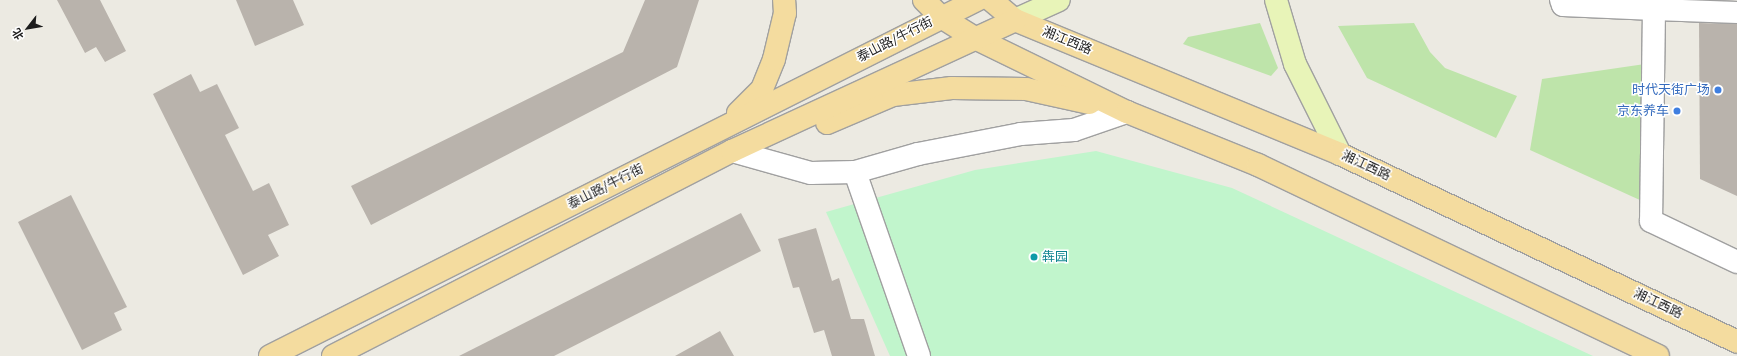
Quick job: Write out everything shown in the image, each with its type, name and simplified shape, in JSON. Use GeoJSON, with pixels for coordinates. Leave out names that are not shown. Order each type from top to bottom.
{"type":"FeatureCollection","features":[{"type":"Feature","properties":{"kind":"main road"},"geometry":{"type":"LineString","coordinates":[[724,127],[762,90],[774,59],[786,13],[784,0]]}},
{"type":"Feature","properties":{"kind":"main road"},"geometry":{"type":"LineString","coordinates":[[924,0],[941,17],[975,38],[1127,112],[1258,165],[1658,356]]}},
{"type":"Feature","properties":{"kind":"main road","name":"泰山路/牛行街"},"geometry":{"type":"LineString","coordinates":[[270,356],[976,0]]}},
{"type":"Feature","properties":{"kind":"main road","name":"湘江西路"},"geometry":{"type":"LineString","coordinates":[[991,0],[1015,20],[1340,154],[1737,342]]}},
{"type":"Feature","properties":{"kind":"main road"},"geometry":{"type":"LineString","coordinates":[[1015,20],[1059,0]]}},
{"type":"Feature","properties":{"kind":"main road"},"geometry":{"type":"LineString","coordinates":[[1276,0],[1295,64],[1340,154]]}},
{"type":"Feature","properties":{"kind":"main road","name":"泰山路/牛行街"},"geometry":{"type":"LineString","coordinates":[[333,356],[732,151],[1015,20]]}},
{"type":"Feature","properties":{"kind":"main road"},"geometry":{"type":"LineString","coordinates":[[732,151],[788,140],[893,95],[952,88],[1026,89],[1127,112]]}},
{"type":"Feature","properties":{"kind":"street"},"geometry":{"type":"LineString","coordinates":[[1561,0],[1563,5],[1737,12]]}},
{"type":"Feature","properties":{"kind":"street"},"geometry":{"type":"LineString","coordinates":[[1654,9],[1651,222],[1737,262]]}},
{"type":"Feature","properties":{"kind":"street"},"geometry":{"type":"LineString","coordinates":[[732,151],[812,173],[855,172],[918,154],[1021,134],[1074,130],[1127,112]]}},
{"type":"Feature","properties":{"kind":"street"},"geometry":{"type":"LineString","coordinates":[[855,172],[919,356]]}},
{"type":"Feature","properties":{"kind":"green space"},"geometry":{"type":"Polygon","coordinates":[[[1260,23],[1278,68],[1271,76],[1183,44],[1188,37],[1260,23]]]}},
{"type":"Feature","properties":{"kind":"green space"},"geometry":{"type":"Polygon","coordinates":[[[1414,23],[1430,52],[1445,68],[1517,96],[1496,138],[1367,78],[1338,26],[1414,23]]]}},
{"type":"Feature","properties":{"kind":"green space"},"geometry":{"type":"Polygon","coordinates":[[[1645,64],[1642,201],[1530,150],[1542,79],[1645,64]]]}},
{"type":"Feature","properties":{"kind":"green space"},"geometry":{"type":"Polygon","coordinates":[[[1096,151],[1232,188],[1593,356],[890,356],[826,212],[975,170],[1096,151]]]}},
{"type":"Feature","properties":{"kind":"building"},"geometry":{"type":"Polygon","coordinates":[[[57,0],[100,0],[126,51],[105,62],[96,47],[85,53],[57,0]]]}},
{"type":"Feature","properties":{"kind":"building"},"geometry":{"type":"Polygon","coordinates":[[[236,0],[293,0],[304,25],[255,46],[236,0]]]}},
{"type":"Feature","properties":{"kind":"building"},"geometry":{"type":"Polygon","coordinates":[[[645,0],[699,0],[677,67],[371,225],[351,186],[623,52],[645,0]]]}},
{"type":"Feature","properties":{"kind":"building","name":"时代天街广场"},"geometry":{"type":"Polygon","coordinates":[[[1699,23],[1737,24],[1737,196],[1700,179],[1699,23]]]}},
{"type":"Feature","properties":{"kind":"building"},"geometry":{"type":"Polygon","coordinates":[[[191,74],[200,92],[217,84],[239,128],[225,135],[253,191],[269,183],[289,225],[268,235],[279,256],[243,275],[153,94],[191,74]]]}},
{"type":"Feature","properties":{"kind":"building"},"geometry":{"type":"Polygon","coordinates":[[[71,195],[127,307],[114,313],[122,330],[82,350],[18,222],[71,195]]]}},
{"type":"Feature","properties":{"kind":"building"},"geometry":{"type":"Polygon","coordinates":[[[741,213],[761,251],[554,356],[459,356],[741,213]]]}},
{"type":"Feature","properties":{"kind":"building"},"geometry":{"type":"Polygon","coordinates":[[[816,228],[832,281],[839,278],[851,319],[864,319],[875,356],[832,356],[824,330],[814,333],[799,287],[793,288],[778,239],[816,228]]]}},
{"type":"Feature","properties":{"kind":"building"},"geometry":{"type":"Polygon","coordinates":[[[720,331],[734,356],[675,356],[720,331]]]}},
{"type":"Feature","properties":{"kind":"place","name":"时代天街广场"},"geometry":{"type":"Point","coordinates":[1718,90]}},
{"type":"Feature","properties":{"kind":"place","name":"京东养车"},"geometry":{"type":"Point","coordinates":[1677,111]}},
{"type":"Feature","properties":{"kind":"place","name":"犇园"},"geometry":{"type":"Point","coordinates":[1034,257]}}]}
